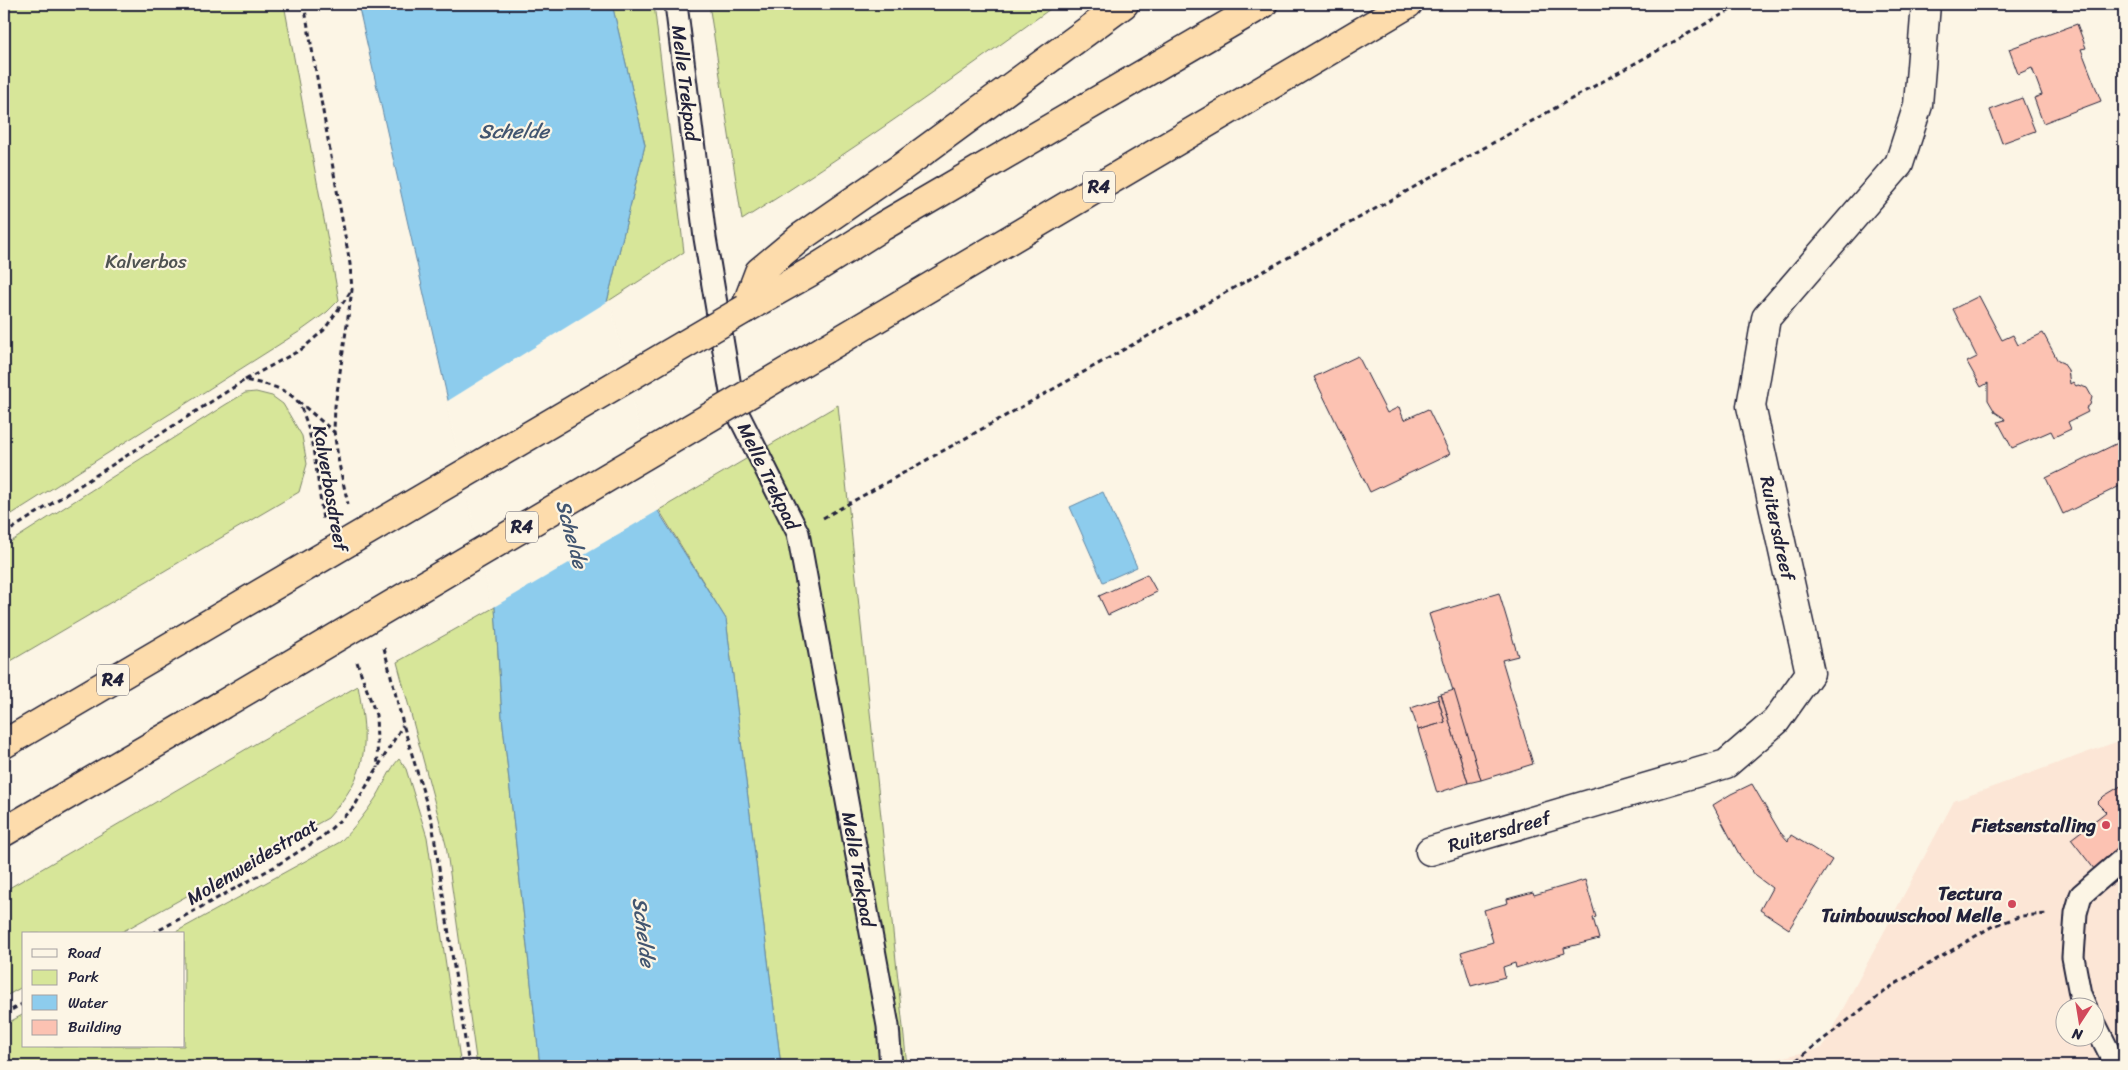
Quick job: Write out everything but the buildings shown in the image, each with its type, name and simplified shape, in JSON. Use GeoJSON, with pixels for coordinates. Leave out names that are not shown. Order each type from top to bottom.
{"type":"FeatureCollection","features":[{"type":"Feature","properties":{"kind":"highway"},"geometry":{"type":"LineString","coordinates":[[745,309],[759,272],[800,237],[902,167],[1124,4]]}},
{"type":"Feature","properties":{"kind":"highway","name":"R4"},"geometry":{"type":"LineString","coordinates":[[4,744],[810,272],[883,226],[1263,4]]}},
{"type":"Feature","properties":{"kind":"highway","name":"R4"},"geometry":{"type":"LineString","coordinates":[[4,832],[1408,4]]}},
{"type":"Feature","properties":{"kind":"street","name":"Ruitersdreef"},"geometry":{"type":"LineString","coordinates":[[1430,851],[1726,764],[1776,721],[1810,673],[1751,406],[1766,318],[1898,164],[1918,105],[1926,4]]}},
{"type":"Feature","properties":{"kind":"lane","name":"Melle Trekpad"},"geometry":{"type":"LineString","coordinates":[[676,4],[705,238],[733,404],[798,533],[888,1026],[891,1066]]}},
{"type":"Feature","properties":{"kind":"lane"},"geometry":{"type":"LineString","coordinates":[[2082,998],[2073,957],[2076,912],[2081,895],[2124,858]]}},
{"type":"Feature","properties":{"kind":"lane"},"geometry":{"type":"LineString","coordinates":[[2106,1046],[2116,1066]]}},
{"type":"Feature","properties":{"kind":"path"},"geometry":{"type":"LineString","coordinates":[[798,533],[1741,4]]}},
{"type":"Feature","properties":{"kind":"path"},"geometry":{"type":"LineString","coordinates":[[4,534],[245,380],[302,348],[324,330],[352,290]]}},
{"type":"Feature","properties":{"kind":"path"},"geometry":{"type":"LineString","coordinates":[[245,380],[280,388],[296,399],[334,432]]}},
{"type":"Feature","properties":{"kind":"path","name":"Kalverbosdreef"},"geometry":{"type":"LineString","coordinates":[[296,399],[310,429],[325,528]]}},
{"type":"Feature","properties":{"kind":"path"},"geometry":{"type":"LineString","coordinates":[[357,661],[376,715],[378,768]]}},
{"type":"Feature","properties":{"kind":"path","name":"Molenweidestraat"},"geometry":{"type":"LineString","coordinates":[[156,932],[274,867],[322,838],[354,807],[403,724]]}},
{"type":"Feature","properties":{"kind":"path"},"geometry":{"type":"LineString","coordinates":[[1789,1066],[1892,986],[1991,927],[2021,916],[2076,912]]}},
{"type":"Feature","properties":{"kind":"path"},"geometry":{"type":"LineString","coordinates":[[4,1014],[22,1004]]}},
{"type":"Feature","properties":{"kind":"shaded area","name":"Tectura Tuinbouwschool Melle"},"geometry":{"type":"Polygon","coordinates":[[[2124,739],[2124,1066],[1745,1066],[1822,1048],[1954,801],[2124,739]]]}},
{"type":"Feature","properties":{"kind":"green space","name":"Kalverbos"},"geometry":{"type":"Polygon","coordinates":[[[4,4],[284,4],[339,300],[327,312],[302,330],[4,519],[4,4]]]}},
{"type":"Feature","properties":{"kind":"green space"},"geometry":{"type":"Polygon","coordinates":[[[612,4],[654,4],[684,252],[607,302],[645,145],[612,4]]]}},
{"type":"Feature","properties":{"kind":"green space"},"geometry":{"type":"Polygon","coordinates":[[[709,4],[1057,4],[862,142],[742,220],[709,4]]]}},
{"type":"Feature","properties":{"kind":"green space"},"geometry":{"type":"Polygon","coordinates":[[[256,392],[272,396],[283,404],[302,436],[307,464],[299,492],[4,665],[4,546],[225,405],[245,393],[256,392]]]}},
{"type":"Feature","properties":{"kind":"green space"},"geometry":{"type":"Polygon","coordinates":[[[838,405],[907,1066],[781,1066],[726,619],[659,510],[838,405]]]}},
{"type":"Feature","properties":{"kind":"green space"},"geometry":{"type":"Polygon","coordinates":[[[495,607],[502,716],[540,1066],[477,1066],[446,845],[397,662],[495,607]]]}},
{"type":"Feature","properties":{"kind":"green space"},"geometry":{"type":"Polygon","coordinates":[[[358,686],[364,725],[362,757],[352,787],[328,818],[122,932],[22,932],[22,987],[4,997],[4,891],[260,741],[358,686]]]}},
{"type":"Feature","properties":{"kind":"green space"},"geometry":{"type":"Polygon","coordinates":[[[399,759],[406,769],[427,837],[461,1066],[4,1066],[4,1025],[22,1015],[22,1048],[185,1048],[185,932],[176,932],[340,842],[369,808],[399,759]]]}},
{"type":"Feature","properties":{"kind":"water","name":"Schelde"},"geometry":{"type":"Polygon","coordinates":[[[358,4],[612,4],[645,145],[607,302],[653,503],[726,619],[781,1066],[540,1066],[502,716],[495,607],[358,4]]]}},
{"type":"Feature","properties":{"kind":"water"},"geometry":{"type":"Polygon","coordinates":[[[1103,492],[1137,567],[1103,582],[1070,507],[1103,492]]]}},
{"type":"Feature","properties":{"kind":"pier"},"geometry":{"type":"Polygon","coordinates":[[[610,300],[656,502],[661,509],[492,608],[446,402],[610,300]]]}},
{"type":"Feature","properties":{"kind":"place","name":"Fietsenstalling"},"geometry":{"type":"Point","coordinates":[2106,825]}},
{"type":"Feature","properties":{"kind":"place","name":"Tectura Tuinbouwschool Melle"},"geometry":{"type":"Point","coordinates":[2012,904]}}]}
